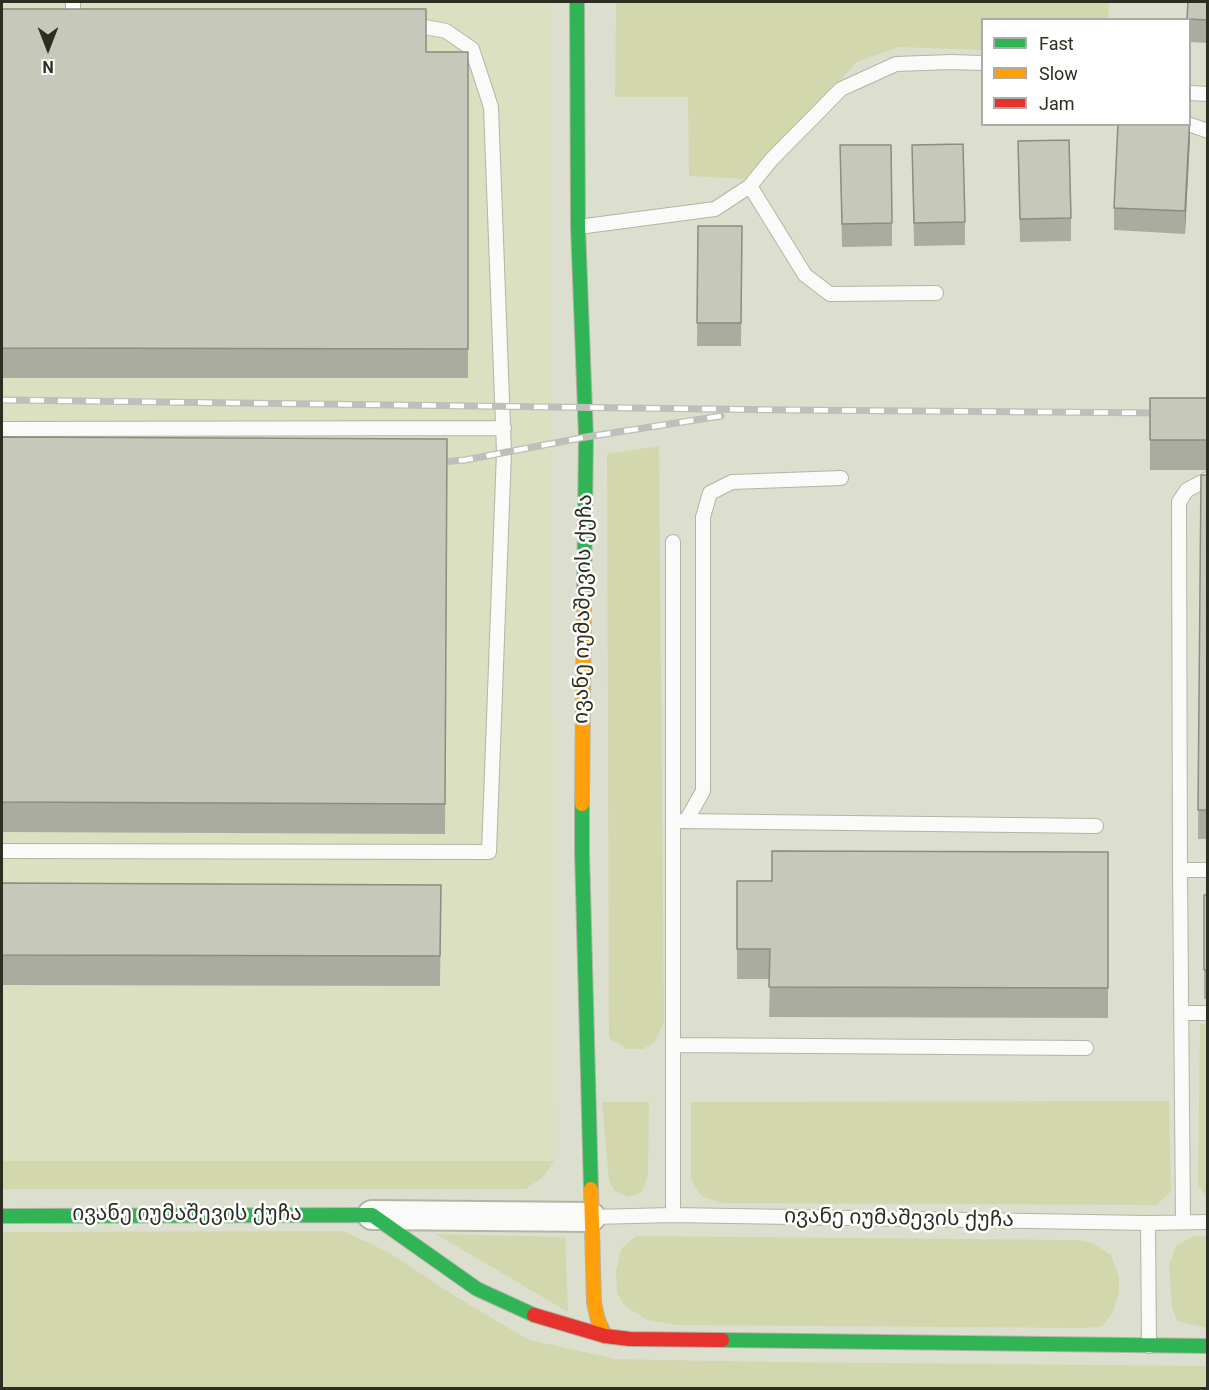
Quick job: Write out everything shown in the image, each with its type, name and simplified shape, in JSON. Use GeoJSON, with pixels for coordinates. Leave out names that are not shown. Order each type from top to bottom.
{"type":"FeatureCollection","features":[{"type":"Feature","properties":{"kind":"street","name":"ივანე იუმაშევის ქუჩა"},"geometry":{"type":"LineString","coordinates":[[577,2],[578,227],[586,436],[582,852],[594,1303],[605,1336]]}},
{"type":"Feature","properties":{"kind":"street"},"geometry":{"type":"LineString","coordinates":[[372,1215],[477,1289],[535,1316],[605,1336],[664,1341],[1208,1347]]}},
{"type":"Feature","properties":{"kind":"street","name":"ივანე იუმაშევის ქუჩა"},"geometry":{"type":"LineString","coordinates":[[2,1216],[591,1217]]}},
{"type":"Feature","properties":{"kind":"lane"},"geometry":{"type":"LineString","coordinates":[[73,2],[73,18]]}},
{"type":"Feature","properties":{"kind":"lane"},"geometry":{"type":"LineString","coordinates":[[2,851],[489,852],[504,429],[491,107],[472,49],[446,31],[394,22]]}},
{"type":"Feature","properties":{"kind":"lane"},"geometry":{"type":"LineString","coordinates":[[578,227],[715,209],[750,186],[771,160],[841,89],[896,64],[981,63]]}},
{"type":"Feature","properties":{"kind":"lane"},"geometry":{"type":"LineString","coordinates":[[1191,93],[1208,94]]}},
{"type":"Feature","properties":{"kind":"lane"},"geometry":{"type":"LineString","coordinates":[[1191,125],[1208,131]]}},
{"type":"Feature","properties":{"kind":"lane"},"geometry":{"type":"LineString","coordinates":[[750,186],[805,275],[830,294],[936,293]]}},
{"type":"Feature","properties":{"kind":"lane"},"geometry":{"type":"LineString","coordinates":[[2,429],[504,429]]}},
{"type":"Feature","properties":{"kind":"lane"},"geometry":{"type":"LineString","coordinates":[[679,821],[703,791],[703,518],[710,493],[732,482],[841,478]]}},
{"type":"Feature","properties":{"kind":"lane"},"geometry":{"type":"LineString","coordinates":[[1183,1222],[1179,502],[1187,490],[1208,480]]}},
{"type":"Feature","properties":{"kind":"lane"},"geometry":{"type":"LineString","coordinates":[[673,542],[679,821],[673,1045],[673,1215]]}},
{"type":"Feature","properties":{"kind":"lane"},"geometry":{"type":"LineString","coordinates":[[679,821],[1096,826]]}},
{"type":"Feature","properties":{"kind":"lane"},"geometry":{"type":"LineString","coordinates":[[1180,870],[1208,870]]}},
{"type":"Feature","properties":{"kind":"lane"},"geometry":{"type":"LineString","coordinates":[[1181,1013],[1208,1013]]}},
{"type":"Feature","properties":{"kind":"lane"},"geometry":{"type":"LineString","coordinates":[[673,1045],[1086,1048]]}},
{"type":"Feature","properties":{"kind":"lane","name":"ივანე იუმაშევის ქუჩა"},"geometry":{"type":"LineString","coordinates":[[591,1217],[673,1215],[1208,1222]]}},
{"type":"Feature","properties":{"kind":"lane"},"geometry":{"type":"LineString","coordinates":[[1148,1223],[1149,1346]]}},
{"type":"Feature","properties":{"kind":"shaded area"},"geometry":{"type":"Polygon","coordinates":[[[2,2],[551,2],[554,1161],[2,1161],[2,2]]]}},
{"type":"Feature","properties":{"kind":"shaded area"},"geometry":{"type":"Polygon","coordinates":[[[616,2],[1109,2],[1108,18],[981,18],[981,50],[899,47],[857,62],[746,179],[689,176],[688,97],[615,97],[616,2]]]}},
{"type":"Feature","properties":{"kind":"shaded area"},"geometry":{"type":"Polygon","coordinates":[[[659,446],[664,1022],[655,1042],[643,1049],[627,1049],[609,1038],[607,454],[659,446]]]}},
{"type":"Feature","properties":{"kind":"shaded area"},"geometry":{"type":"Polygon","coordinates":[[[1200,1024],[1208,1024],[1207,1197],[1198,1185],[1200,1024]]]}},
{"type":"Feature","properties":{"kind":"shaded area"},"geometry":{"type":"Polygon","coordinates":[[[1169,1101],[1171,1191],[1157,1205],[721,1203],[701,1196],[691,1179],[691,1102],[1169,1101]]]}},
{"type":"Feature","properties":{"kind":"shaded area"},"geometry":{"type":"Polygon","coordinates":[[[602,1102],[649,1102],[648,1176],[641,1193],[627,1197],[614,1190],[609,1180],[602,1102]]]}},
{"type":"Feature","properties":{"kind":"shaded area"},"geometry":{"type":"Polygon","coordinates":[[[2,1161],[554,1161],[544,1176],[526,1189],[2,1189],[2,1161]]]}},
{"type":"Feature","properties":{"kind":"shaded area"},"geometry":{"type":"Polygon","coordinates":[[[343,1231],[388,1252],[453,1295],[529,1340],[616,1359],[1207,1366],[1207,1388],[2,1388],[2,1232],[343,1231]]]}},
{"type":"Feature","properties":{"kind":"shaded area"},"geometry":{"type":"Polygon","coordinates":[[[436,1234],[565,1237],[568,1312],[436,1234]]]}},
{"type":"Feature","properties":{"kind":"shaded area"},"geometry":{"type":"Polygon","coordinates":[[[636,1236],[1077,1240],[1092,1243],[1111,1255],[1119,1277],[1119,1293],[1113,1313],[1102,1326],[1089,1328],[677,1325],[647,1320],[625,1306],[617,1293],[616,1271],[622,1248],[636,1236]]]}},
{"type":"Feature","properties":{"kind":"shaded area"},"geometry":{"type":"Polygon","coordinates":[[[1193,1236],[1207,1236],[1207,1328],[1177,1321],[1172,1307],[1169,1265],[1176,1246],[1193,1236]]]}},
{"type":"Feature","properties":{"kind":"building"},"geometry":{"type":"Polygon","coordinates":[[[1188,2],[1208,2],[1208,20],[1187,18],[1188,2]]]}},
{"type":"Feature","properties":{"kind":"building"},"geometry":{"type":"Polygon","coordinates":[[[2,9],[426,9],[426,52],[468,52],[468,349],[2,348],[2,9]]]}},
{"type":"Feature","properties":{"kind":"building"},"geometry":{"type":"Polygon","coordinates":[[[1118,126],[1190,126],[1185,211],[1114,208],[1118,126]]]}},
{"type":"Feature","properties":{"kind":"building"},"geometry":{"type":"Polygon","coordinates":[[[1069,140],[1071,218],[1020,219],[1018,141],[1069,140]]]}},
{"type":"Feature","properties":{"kind":"building"},"geometry":{"type":"Polygon","coordinates":[[[963,144],[965,222],[914,223],[912,145],[963,144]]]}},
{"type":"Feature","properties":{"kind":"building"},"geometry":{"type":"Polygon","coordinates":[[[840,145],[891,145],[892,223],[842,224],[840,145]]]}},
{"type":"Feature","properties":{"kind":"building"},"geometry":{"type":"Polygon","coordinates":[[[698,226],[742,226],[741,323],[697,323],[698,226]]]}},
{"type":"Feature","properties":{"kind":"building"},"geometry":{"type":"Polygon","coordinates":[[[1150,398],[1208,398],[1208,440],[1150,440],[1150,398]]]}},
{"type":"Feature","properties":{"kind":"building"},"geometry":{"type":"Polygon","coordinates":[[[2,437],[447,439],[445,804],[2,802],[2,437]]]}},
{"type":"Feature","properties":{"kind":"building"},"geometry":{"type":"Polygon","coordinates":[[[1201,475],[1208,475],[1208,810],[1198,810],[1201,475]]]}},
{"type":"Feature","properties":{"kind":"building"},"geometry":{"type":"Polygon","coordinates":[[[772,851],[1108,852],[1108,988],[769,987],[770,949],[737,949],[737,881],[772,881],[772,851]]]}},
{"type":"Feature","properties":{"kind":"building"},"geometry":{"type":"Polygon","coordinates":[[[2,883],[441,885],[440,956],[2,955],[2,883]]]}},
{"type":"Feature","properties":{"kind":"building"},"geometry":{"type":"Polygon","coordinates":[[[1204,895],[1208,895],[1208,970],[1204,970],[1204,895]]]}},
{"type":"Feature","properties":{"kind":"railway"},"geometry":{"type":"LineString","coordinates":[[2,400],[1166,413]]}},
{"type":"Feature","properties":{"kind":"railway"},"geometry":{"type":"LineString","coordinates":[[431,463],[465,460],[586,437],[721,416]]}},
{"type":"Feature","properties":{"kind":"traffic: fast"},"geometry":{"type":"LineString","coordinates":[[577,2],[578,227],[586,437],[584,595]]}},
{"type":"Feature","properties":{"kind":"traffic: fast"},"geometry":{"type":"LineString","coordinates":[[582,804],[591,1189]]}},
{"type":"Feature","properties":{"kind":"traffic: fast"},"geometry":{"type":"LineString","coordinates":[[2,1216],[372,1215],[477,1289],[534,1315]]}},
{"type":"Feature","properties":{"kind":"traffic: fast"},"geometry":{"type":"LineString","coordinates":[[722,1340],[1208,1346]]}},
{"type":"Feature","properties":{"kind":"traffic: slow"},"geometry":{"type":"LineString","coordinates":[[582,804],[584,595]]}},
{"type":"Feature","properties":{"kind":"traffic: slow"},"geometry":{"type":"LineString","coordinates":[[591,1189],[594,1303],[605,1336]]}},
{"type":"Feature","properties":{"kind":"traffic: jam"},"geometry":{"type":"LineString","coordinates":[[534,1315],[605,1336],[630,1339],[722,1340]]}}]}
